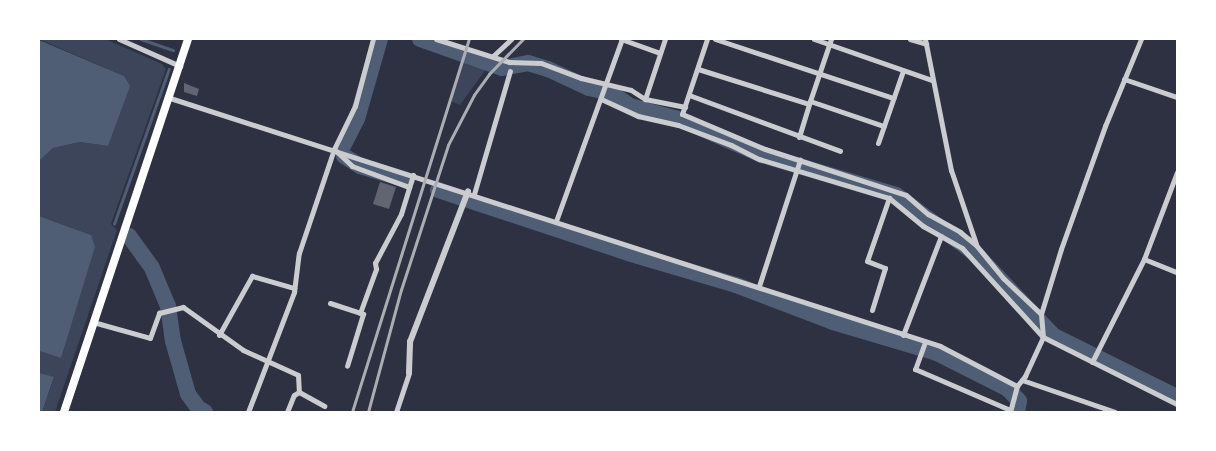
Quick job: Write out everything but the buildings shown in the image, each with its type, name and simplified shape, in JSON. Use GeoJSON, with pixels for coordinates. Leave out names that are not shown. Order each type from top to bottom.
{"type":"FeatureCollection","features":[{"type":"Feature","properties":{"kind":"highway"},"geometry":{"type":"LineString","coordinates":[[64,412],[92,322],[170,98],[188,39]]}},
{"type":"Feature","properties":{"kind":"street"},"geometry":{"type":"LineString","coordinates":[[119,39],[180,66]]}},
{"type":"Feature","properties":{"kind":"street"},"geometry":{"type":"LineString","coordinates":[[248,412],[294,288],[299,253],[334,149],[356,106],[373,39]]}},
{"type":"Feature","properties":{"kind":"street"},"geometry":{"type":"LineString","coordinates":[[436,39],[509,62],[541,62],[606,86],[614,84],[645,99],[685,107]]}},
{"type":"Feature","properties":{"kind":"street"},"geometry":{"type":"LineString","coordinates":[[493,56],[510,39]]}},
{"type":"Feature","properties":{"kind":"street"},"geometry":{"type":"LineString","coordinates":[[556,221],[622,39],[660,53]]}},
{"type":"Feature","properties":{"kind":"street"},"geometry":{"type":"LineString","coordinates":[[645,99],[665,39]]}},
{"type":"Feature","properties":{"kind":"street"},"geometry":{"type":"LineString","coordinates":[[707,39],[682,114],[800,160],[897,190],[976,245],[1003,278],[1041,314]]}},
{"type":"Feature","properties":{"kind":"street"},"geometry":{"type":"LineString","coordinates":[[715,39],[893,98]]}},
{"type":"Feature","properties":{"kind":"street"},"geometry":{"type":"LineString","coordinates":[[814,39],[830,41],[932,80]]}},
{"type":"Feature","properties":{"kind":"street"},"geometry":{"type":"LineString","coordinates":[[910,39],[925,42],[951,170],[976,245]]}},
{"type":"Feature","properties":{"kind":"street"},"geometry":{"type":"LineString","coordinates":[[925,342],[915,369],[1010,411],[1017,386],[1022,380],[1043,337],[1041,314],[1098,143],[1141,39]]}},
{"type":"Feature","properties":{"kind":"street"},"geometry":{"type":"LineString","coordinates":[[799,137],[830,41]]}},
{"type":"Feature","properties":{"kind":"street"},"geometry":{"type":"LineString","coordinates":[[698,69],[884,126]]}},
{"type":"Feature","properties":{"kind":"street"},"geometry":{"type":"LineString","coordinates":[[878,143],[903,70]]}},
{"type":"Feature","properties":{"kind":"street"},"geometry":{"type":"LineString","coordinates":[[396,412],[409,373],[410,342],[468,196],[510,71]]}},
{"type":"Feature","properties":{"kind":"street"},"geometry":{"type":"LineString","coordinates":[[1124,79],[1177,97]]}},
{"type":"Feature","properties":{"kind":"street"},"geometry":{"type":"LineString","coordinates":[[689,95],[840,151]]}},
{"type":"Feature","properties":{"kind":"street"},"geometry":{"type":"LineString","coordinates":[[170,98],[334,149],[372,164],[413,175],[468,196],[556,221],[760,286],[817,309],[940,346],[1017,386]]}},
{"type":"Feature","properties":{"kind":"street"},"geometry":{"type":"LineString","coordinates":[[601,99],[638,116],[678,125],[796,171],[889,198],[973,258],[1043,337],[1177,404]]}},
{"type":"Feature","properties":{"kind":"street"},"geometry":{"type":"LineString","coordinates":[[334,149],[352,166],[409,186]]}},
{"type":"Feature","properties":{"kind":"street"},"geometry":{"type":"LineString","coordinates":[[760,286],[800,160]]}},
{"type":"Feature","properties":{"kind":"street"},"geometry":{"type":"LineString","coordinates":[[1092,362],[1144,259],[1177,172]]}},
{"type":"Feature","properties":{"kind":"street"},"geometry":{"type":"LineString","coordinates":[[360,313],[375,263],[390,238],[413,175]]}},
{"type":"Feature","properties":{"kind":"street"},"geometry":{"type":"LineString","coordinates":[[872,310],[885,268],[867,261],[889,198]]}},
{"type":"Feature","properties":{"kind":"street"},"geometry":{"type":"LineString","coordinates":[[902,335],[941,236]]}},
{"type":"Feature","properties":{"kind":"street"},"geometry":{"type":"LineString","coordinates":[[1144,259],[1177,272]]}},
{"type":"Feature","properties":{"kind":"street"},"geometry":{"type":"LineString","coordinates":[[219,335],[252,276],[294,288]]}},
{"type":"Feature","properties":{"kind":"street"},"geometry":{"type":"LineString","coordinates":[[330,303],[363,314],[347,366]]}},
{"type":"Feature","properties":{"kind":"street"},"geometry":{"type":"LineString","coordinates":[[92,322],[150,338],[160,314],[183,307],[219,335],[267,361],[298,375],[299,392]]}},
{"type":"Feature","properties":{"kind":"street"},"geometry":{"type":"LineString","coordinates":[[1022,380],[1115,412]]}},
{"type":"Feature","properties":{"kind":"street"},"geometry":{"type":"LineString","coordinates":[[299,392],[324,406]]}},
{"type":"Feature","properties":{"kind":"street"},"geometry":{"type":"LineString","coordinates":[[286,412],[294,395],[299,392]]}},
{"type":"Feature","properties":{"kind":"shaded area"},"geometry":{"type":"Polygon","coordinates":[[[39,39],[105,39],[162,64],[166,69],[111,224],[117,230],[55,412],[42,412],[54,378],[39,373],[39,351],[61,358],[91,235],[39,216],[39,161],[53,148],[80,142],[108,146],[124,76],[39,39]]]}},
{"type":"Feature","properties":{"kind":"shaded area"},"geometry":{"type":"Polygon","coordinates":[[[39,40],[124,76],[130,86],[108,146],[80,142],[53,148],[39,161],[39,40]]]}},
{"type":"Feature","properties":{"kind":"shaded area"},"geometry":{"type":"Polygon","coordinates":[[[465,56],[487,68],[460,105],[451,101],[465,56]]]}},
{"type":"Feature","properties":{"kind":"shaded area"},"geometry":{"type":"Polygon","coordinates":[[[39,216],[91,235],[95,247],[61,358],[39,351],[39,216]]]}},
{"type":"Feature","properties":{"kind":"shaded area"},"geometry":{"type":"Polygon","coordinates":[[[39,373],[54,377],[42,412],[39,412],[39,373]]]}},
{"type":"Feature","properties":{"kind":"waterway"},"geometry":{"type":"LineString","coordinates":[[141,39],[173,50]]}},
{"type":"Feature","properties":{"kind":"waterway"},"geometry":{"type":"LineString","coordinates":[[343,146],[357,119],[380,39]]}},
{"type":"Feature","properties":{"kind":"waterway"},"geometry":{"type":"LineString","coordinates":[[420,39],[502,68],[528,63],[548,69],[589,88],[611,93],[630,106],[682,120],[762,155],[896,195],[977,255],[1054,336],[1177,397]]}},
{"type":"Feature","properties":{"kind":"waterway"},"geometry":{"type":"LineString","coordinates":[[114,224],[169,69]]}},
{"type":"Feature","properties":{"kind":"waterway"},"geometry":{"type":"LineString","coordinates":[[344,156],[360,166],[407,180]]}},
{"type":"Feature","properties":{"kind":"waterway"},"geometry":{"type":"LineString","coordinates":[[438,190],[628,253],[736,285],[833,322],[937,353],[1008,389],[1019,401],[1017,412]]}},
{"type":"Feature","properties":{"kind":"waterway"},"geometry":{"type":"LineString","coordinates":[[129,236],[152,268],[168,306],[173,341],[188,394],[198,408],[205,412]]}},
{"type":"Feature","properties":{"kind":"railway"},"geometry":{"type":"LineString","coordinates":[[352,412],[469,39]]}},
{"type":"Feature","properties":{"kind":"railway"},"geometry":{"type":"LineString","coordinates":[[368,412],[401,290],[448,145],[474,95],[489,74],[523,39]]}}]}
